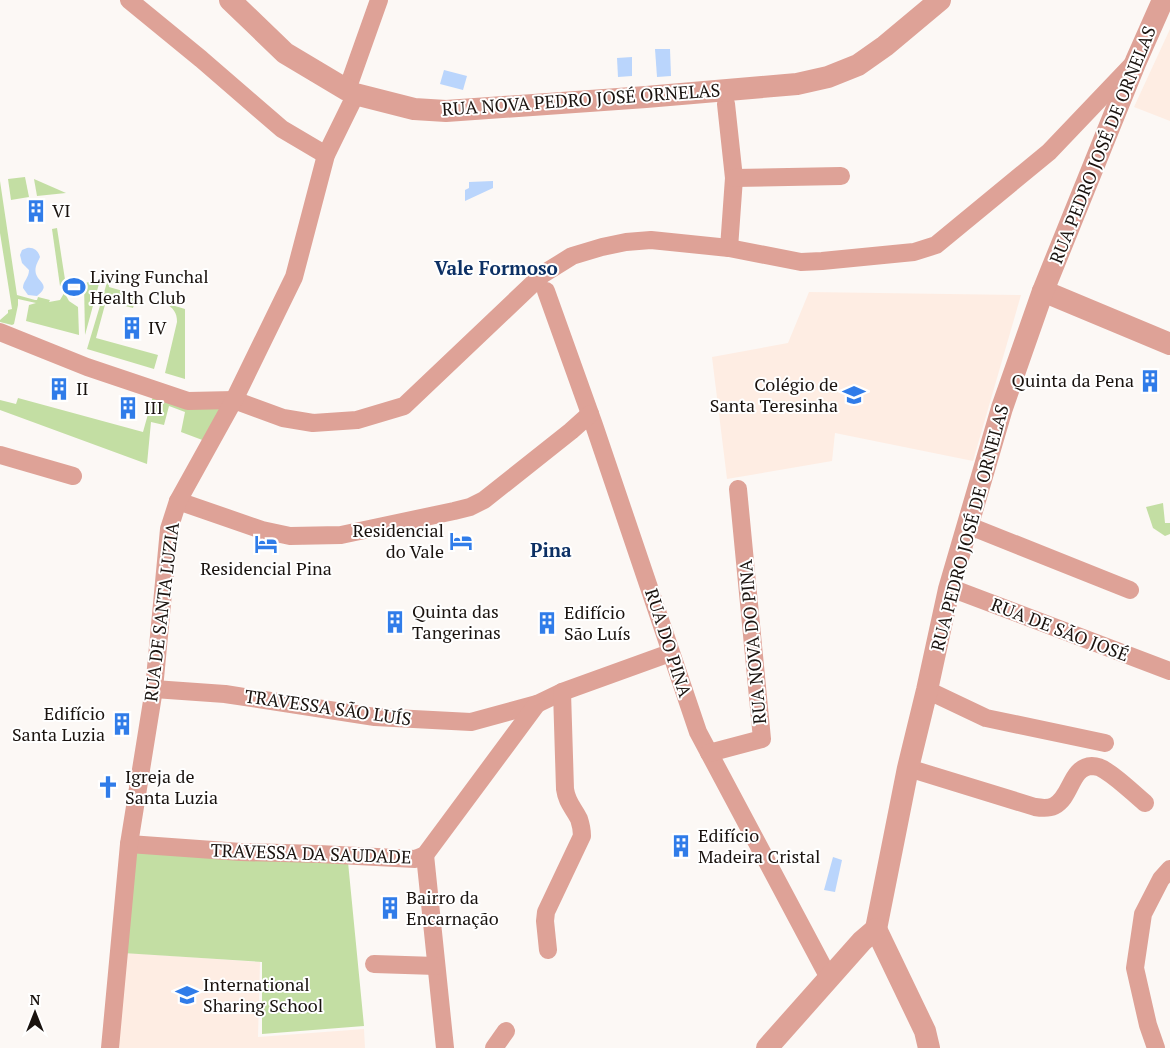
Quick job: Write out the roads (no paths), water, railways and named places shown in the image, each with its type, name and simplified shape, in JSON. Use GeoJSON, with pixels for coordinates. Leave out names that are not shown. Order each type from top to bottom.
{"type":"FeatureCollection","features":[{"type":"Feature","properties":{"kind":"street"},"geometry":{"type":"LineString","coordinates":[[129,0],[201,59],[282,130],[326,155]]}},
{"type":"Feature","properties":{"kind":"street","name":"RUA NOVA PEDRO JOSÉ ORNELAS"},"geometry":{"type":"LineString","coordinates":[[230,0],[285,53],[351,92],[414,109],[446,111],[797,84],[828,77],[858,65],[885,46],[940,0]]}},
{"type":"Feature","properties":{"kind":"street","name":"RUA DE SANTA LUZIA"},"geometry":{"type":"LineString","coordinates":[[110,1048],[129,844],[154,689],[169,529],[178,502],[234,400],[294,277],[326,155],[352,102],[351,92],[379,0]]}},
{"type":"Feature","properties":{"kind":"street","name":"RUA PEDRO JOSÉ DE ORNELAS"},"geometry":{"type":"LineString","coordinates":[[876,929],[908,768],[949,589],[1002,408],[1043,292],[1136,61],[1163,0]]}},
{"type":"Feature","properties":{"kind":"street"},"geometry":{"type":"LineString","coordinates":[[0,332],[86,367],[188,401],[234,400],[283,418],[313,423],[357,420],[404,406],[543,274],[572,256],[626,242],[651,240],[730,248],[801,262],[914,252],[936,245],[1048,152],[1136,61]]}},
{"type":"Feature","properties":{"kind":"street"},"geometry":{"type":"LineString","coordinates":[[726,104],[734,178],[730,248]]}},
{"type":"Feature","properties":{"kind":"street"},"geometry":{"type":"LineString","coordinates":[[734,178],[841,176]]}},
{"type":"Feature","properties":{"kind":"street","name":"RUA DO PINA"},"geometry":{"type":"LineString","coordinates":[[546,291],[590,414],[698,732],[829,978]]}},
{"type":"Feature","properties":{"kind":"street"},"geometry":{"type":"LineString","coordinates":[[1043,292],[1170,344]]}},
{"type":"Feature","properties":{"kind":"street"},"geometry":{"type":"LineString","coordinates":[[178,502],[262,530],[290,536],[341,535],[454,511],[470,507],[484,500],[590,414]]}},
{"type":"Feature","properties":{"kind":"street"},"geometry":{"type":"LineString","coordinates":[[0,455],[73,476]]}},
{"type":"Feature","properties":{"kind":"street","name":"RUA NOVA DO PINA"},"geometry":{"type":"LineString","coordinates":[[709,753],[762,739],[738,489]]}},
{"type":"Feature","properties":{"kind":"street"},"geometry":{"type":"LineString","coordinates":[[967,525],[1130,590]]}},
{"type":"Feature","properties":{"kind":"street","name":"RUA DE SÃO JOSÉ"},"geometry":{"type":"LineString","coordinates":[[949,589],[1170,671]]}},
{"type":"Feature","properties":{"kind":"street","name":"TRAVESSA SÃO LUÍS"},"geometry":{"type":"LineString","coordinates":[[154,689],[225,694],[375,717],[471,722],[538,704],[562,692],[670,654]]}},
{"type":"Feature","properties":{"kind":"street"},"geometry":{"type":"LineString","coordinates":[[927,690],[986,718],[1105,743]]}},
{"type":"Feature","properties":{"kind":"street"},"geometry":{"type":"LineString","coordinates":[[548,950],[546,912],[582,836],[579,819],[566,799],[562,692]]}},
{"type":"Feature","properties":{"kind":"street","name":"TRAVESSA DA SAUDADE"},"geometry":{"type":"LineString","coordinates":[[129,844],[241,852],[415,859],[425,855],[538,704]]}},
{"type":"Feature","properties":{"kind":"street"},"geometry":{"type":"LineString","coordinates":[[908,768],[1035,807],[1045,808],[1054,806],[1061,800],[1079,771],[1086,767],[1096,766],[1106,770],[1145,803]]}},
{"type":"Feature","properties":{"kind":"street"},"geometry":{"type":"LineString","coordinates":[[425,855],[445,1048]]}},
{"type":"Feature","properties":{"kind":"street"},"geometry":{"type":"LineString","coordinates":[[1156,1048],[1134,968],[1143,914],[1161,879],[1170,869]]}},
{"type":"Feature","properties":{"kind":"street"},"geometry":{"type":"LineString","coordinates":[[767,1048],[862,941],[876,929],[925,1031],[929,1048]]}},
{"type":"Feature","properties":{"kind":"street"},"geometry":{"type":"LineString","coordinates":[[374,964],[436,966]]}},
{"type":"Feature","properties":{"kind":"street"},"geometry":{"type":"LineString","coordinates":[[494,1048],[506,1031]]}},
{"type":"Feature","properties":{"kind":"water"},"geometry":{"type":"Polygon","coordinates":[[[655,49],[670,49],[671,76],[657,77],[655,49]]]}},
{"type":"Feature","properties":{"kind":"water"},"geometry":{"type":"Polygon","coordinates":[[[632,57],[632,76],[618,77],[617,58],[632,57]]]}},
{"type":"Feature","properties":{"kind":"water"},"geometry":{"type":"Polygon","coordinates":[[[444,70],[467,76],[463,90],[440,84],[444,70]]]}},
{"type":"Feature","properties":{"kind":"water"},"geometry":{"type":"Polygon","coordinates":[[[493,181],[493,188],[465,201],[465,190],[469,188],[469,182],[493,181]]]}},
{"type":"Feature","properties":{"kind":"water"},"geometry":{"type":"Polygon","coordinates":[[[27,248],[35,249],[40,257],[36,265],[36,274],[44,287],[37,296],[28,295],[23,288],[29,270],[22,263],[20,255],[22,250],[27,248]]]}},
{"type":"Feature","properties":{"kind":"water"},"geometry":{"type":"Polygon","coordinates":[[[833,857],[842,860],[835,892],[824,890],[833,857]]]}},
{"type":"Feature","properties":{"kind":"place","name":"VI"},"geometry":{"type":"Point","coordinates":[36,211]}},
{"type":"Feature","properties":{"kind":"place","name":"Living Funchal Health Club"},"geometry":{"type":"Point","coordinates":[74,287]}},
{"type":"Feature","properties":{"kind":"place","name":"IV"},"geometry":{"type":"Point","coordinates":[132,328]}},
{"type":"Feature","properties":{"kind":"place","name":"Quinta da Pena"},"geometry":{"type":"Point","coordinates":[1150,381]}},
{"type":"Feature","properties":{"kind":"place","name":"II"},"geometry":{"type":"Point","coordinates":[59,389]}},
{"type":"Feature","properties":{"kind":"place","name":"Colégio de Santa Teresinha"},"geometry":{"type":"Point","coordinates":[854,395]}},
{"type":"Feature","properties":{"kind":"place","name":"III"},"geometry":{"type":"Point","coordinates":[128,408]}},
{"type":"Feature","properties":{"kind":"place","name":"Residencial do Vale"},"geometry":{"type":"Point","coordinates":[461,541]}},
{"type":"Feature","properties":{"kind":"place","name":"Residencial Pina"},"geometry":{"type":"Point","coordinates":[266,544]}},
{"type":"Feature","properties":{"kind":"place","name":"Quinta das Tangerinas"},"geometry":{"type":"Point","coordinates":[395,622]}},
{"type":"Feature","properties":{"kind":"place","name":"Edifício São Luís"},"geometry":{"type":"Point","coordinates":[547,623]}},
{"type":"Feature","properties":{"kind":"place","name":"Edifício Santa Luzia"},"geometry":{"type":"Point","coordinates":[122,724]}},
{"type":"Feature","properties":{"kind":"place","name":"Igreja de Santa Luzia"},"geometry":{"type":"Point","coordinates":[108,787]}},
{"type":"Feature","properties":{"kind":"place","name":"Edifício Madeira Cristal"},"geometry":{"type":"Point","coordinates":[681,846]}},
{"type":"Feature","properties":{"kind":"place","name":"Bairro da Encarnação"},"geometry":{"type":"Point","coordinates":[390,908]}},
{"type":"Feature","properties":{"kind":"place","name":"International Sharing School"},"geometry":{"type":"Point","coordinates":[187,995]}},
{"type":"Feature","properties":{"kind":"district","name":"Vale Formoso"},"geometry":{"type":"Point","coordinates":[496,268]}},
{"type":"Feature","properties":{"kind":"district","name":"Pina"},"geometry":{"type":"Point","coordinates":[551,550]}}]}
